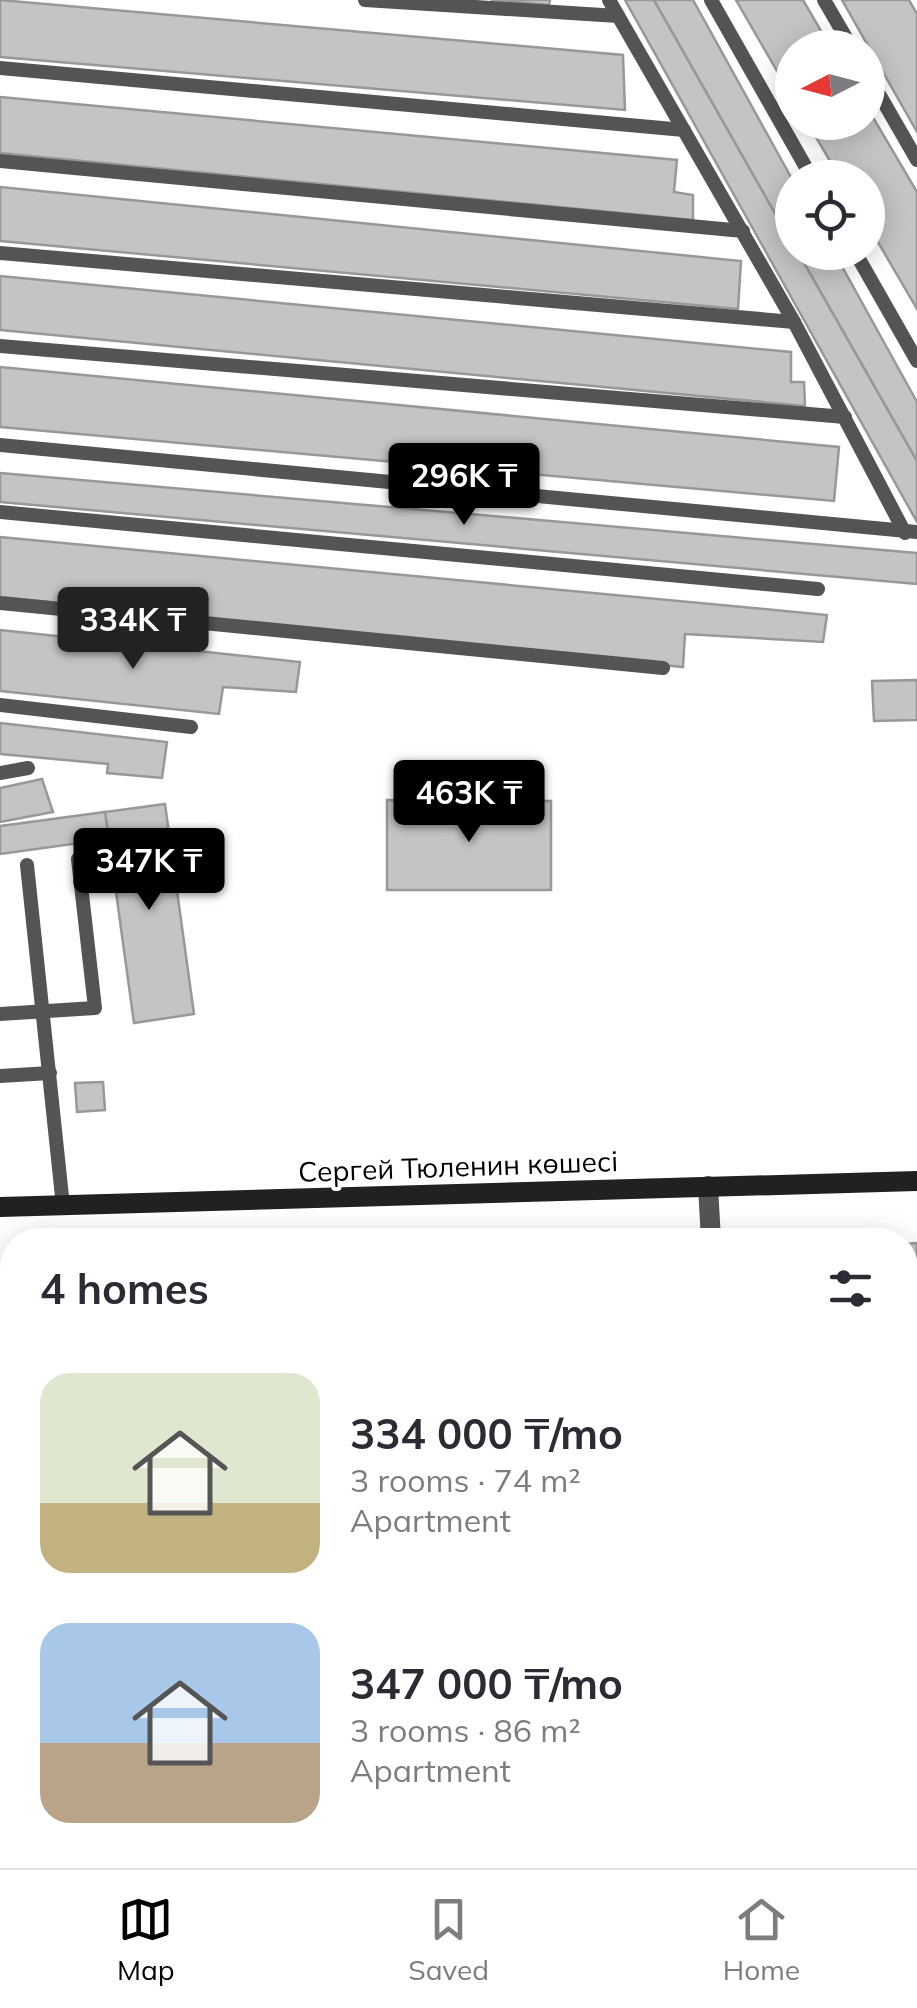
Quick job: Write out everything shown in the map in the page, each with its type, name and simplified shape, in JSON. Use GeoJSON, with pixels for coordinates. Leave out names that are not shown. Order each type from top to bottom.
{"type":"FeatureCollection","features":[{"type":"Feature","properties":{"kind":"main road","name":"Сергей Тюленин көшесі"},"geometry":{"type":"LineString","coordinates":[[0,1206],[917,1182]]}},
{"type":"Feature","properties":{"kind":"street"},"geometry":{"type":"LineString","coordinates":[[708,1186],[711,1228]]}},
{"type":"Feature","properties":{"kind":"lane"},"geometry":{"type":"LineString","coordinates":[[365,0],[618,16]]}},
{"type":"Feature","properties":{"kind":"lane"},"geometry":{"type":"LineString","coordinates":[[609,0],[911,533]]}},
{"type":"Feature","properties":{"kind":"lane"},"geometry":{"type":"LineString","coordinates":[[710,0],[802,160]]}},
{"type":"Feature","properties":{"kind":"lane"},"geometry":{"type":"LineString","coordinates":[[824,0],[842,30]]}},
{"type":"Feature","properties":{"kind":"lane"},"geometry":{"type":"LineString","coordinates":[[0,68],[684,130]]}},
{"type":"Feature","properties":{"kind":"lane"},"geometry":{"type":"LineString","coordinates":[[885,104],[917,160]]}},
{"type":"Feature","properties":{"kind":"lane"},"geometry":{"type":"LineString","coordinates":[[0,161],[742,231]]}},
{"type":"Feature","properties":{"kind":"lane"},"geometry":{"type":"LineString","coordinates":[[0,253],[794,322]]}},
{"type":"Feature","properties":{"kind":"lane"},"geometry":{"type":"LineString","coordinates":[[865,270],[917,362]]}},
{"type":"Feature","properties":{"kind":"lane"},"geometry":{"type":"LineString","coordinates":[[0,346],[845,417]]}},
{"type":"Feature","properties":{"kind":"lane"},"geometry":{"type":"LineString","coordinates":[[0,445],[911,533]]}},
{"type":"Feature","properties":{"kind":"lane"},"geometry":{"type":"LineString","coordinates":[[0,512],[818,589]]}},
{"type":"Feature","properties":{"kind":"lane"},"geometry":{"type":"LineString","coordinates":[[0,603],[663,668]]}},
{"type":"Feature","properties":{"kind":"lane"},"geometry":{"type":"LineString","coordinates":[[0,705],[191,727]]}},
{"type":"Feature","properties":{"kind":"lane"},"geometry":{"type":"LineString","coordinates":[[0,773],[28,768]]}},
{"type":"Feature","properties":{"kind":"lane"},"geometry":{"type":"LineString","coordinates":[[0,1014],[95,1008],[78,859]]}},
{"type":"Feature","properties":{"kind":"lane"},"geometry":{"type":"LineString","coordinates":[[28,865],[63,1206]]}},
{"type":"Feature","properties":{"kind":"lane"},"geometry":{"type":"LineString","coordinates":[[0,1076],[50,1074]]}},
{"type":"Feature","properties":{"kind":"building"},"geometry":{"type":"Polygon","coordinates":[[[0,0],[623,55],[625,110],[0,57],[0,0]]]}},
{"type":"Feature","properties":{"kind":"building"},"geometry":{"type":"Polygon","coordinates":[[[491,0],[550,0],[549,5],[491,0]]]}},
{"type":"Feature","properties":{"kind":"building"},"geometry":{"type":"Polygon","coordinates":[[[625,0],[654,0],[775,213],[775,268],[625,0]]]}},
{"type":"Feature","properties":{"kind":"building"},"geometry":{"type":"Polygon","coordinates":[[[654,0],[693,0],[781,160],[775,160],[775,213],[654,0]]]}},
{"type":"Feature","properties":{"kind":"building"},"geometry":{"type":"Polygon","coordinates":[[[736,0],[803,0],[820,30],[775,30],[775,68],[736,0]]]}},
{"type":"Feature","properties":{"kind":"building"},"geometry":{"type":"Polygon","coordinates":[[[842,0],[909,0],[917,14],[917,132],[885,76],[885,30],[859,30],[842,0]]]}},
{"type":"Feature","properties":{"kind":"building"},"geometry":{"type":"Polygon","coordinates":[[[0,97],[677,160],[674,192],[693,195],[693,220],[0,153],[0,97]]]}},
{"type":"Feature","properties":{"kind":"building"},"geometry":{"type":"Polygon","coordinates":[[[885,138],[917,192],[917,309],[885,254],[885,160],[829,160],[818,140],[885,138]]]}},
{"type":"Feature","properties":{"kind":"building"},"geometry":{"type":"Polygon","coordinates":[[[0,187],[741,261],[738,309],[0,241],[0,187]]]}},
{"type":"Feature","properties":{"kind":"building"},"geometry":{"type":"Polygon","coordinates":[[[776,270],[808,270],[917,461],[917,522],[776,270]]]}},
{"type":"Feature","properties":{"kind":"building"},"geometry":{"type":"Polygon","coordinates":[[[808,270],[844,270],[917,402],[917,461],[808,270]]]}},
{"type":"Feature","properties":{"kind":"building"},"geometry":{"type":"Polygon","coordinates":[[[0,276],[791,352],[791,382],[804,382],[805,406],[0,330],[0,276]]]}},
{"type":"Feature","properties":{"kind":"building"},"geometry":{"type":"Polygon","coordinates":[[[0,367],[839,447],[834,501],[0,427],[0,367]]]}},
{"type":"Feature","properties":{"kind":"building"},"geometry":{"type":"Polygon","coordinates":[[[0,473],[917,553],[917,584],[0,502],[0,473]]]}},
{"type":"Feature","properties":{"kind":"building"},"geometry":{"type":"Polygon","coordinates":[[[0,537],[827,615],[823,642],[685,634],[683,667],[0,597],[0,537]]]}},
{"type":"Feature","properties":{"kind":"building"},"geometry":{"type":"Polygon","coordinates":[[[0,630],[300,662],[296,692],[223,687],[219,714],[0,691],[0,630]]]}},
{"type":"Feature","properties":{"kind":"building"},"geometry":{"type":"Polygon","coordinates":[[[917,680],[917,720],[874,721],[872,681],[917,680]]]}},
{"type":"Feature","properties":{"kind":"building"},"geometry":{"type":"Polygon","coordinates":[[[0,723],[167,742],[162,778],[107,773],[108,764],[0,754],[0,723]]]}},
{"type":"Feature","properties":{"kind":"building"},"geometry":{"type":"Polygon","coordinates":[[[42,779],[53,812],[0,822],[0,788],[42,779]]]}},
{"type":"Feature","properties":{"kind":"building"},"geometry":{"type":"Polygon","coordinates":[[[387,800],[551,801],[551,890],[387,890],[387,800]]]}},
{"type":"Feature","properties":{"kind":"building"},"geometry":{"type":"Polygon","coordinates":[[[165,804],[194,1014],[134,1023],[105,812],[165,804]]]}},
{"type":"Feature","properties":{"kind":"building"},"geometry":{"type":"Polygon","coordinates":[[[105,812],[109,839],[0,854],[0,826],[105,812]]]}},
{"type":"Feature","properties":{"kind":"building"},"geometry":{"type":"Polygon","coordinates":[[[103,1082],[105,1110],[77,1112],[75,1083],[103,1082]]]}}]}
